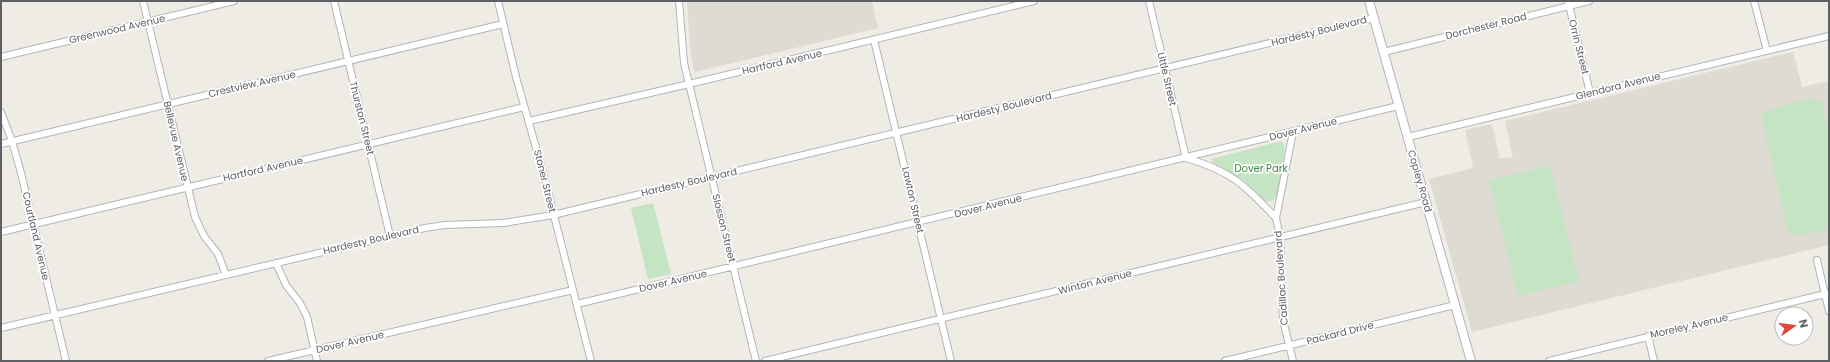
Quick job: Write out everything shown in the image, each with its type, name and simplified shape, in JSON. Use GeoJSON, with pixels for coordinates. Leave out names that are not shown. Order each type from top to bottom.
{"type":"FeatureCollection","features":[{"type":"Feature","properties":{"kind":"main road","name":"Copley Road"},"geometry":{"type":"LineString","coordinates":[[1370,1],[1398,106],[1471,361]]}},
{"type":"Feature","properties":{"kind":"street","name":"Bellevue Avenue"},"geometry":{"type":"LineString","coordinates":[[143,1],[187,187],[198,226],[218,254],[226,274]]}},
{"type":"Feature","properties":{"kind":"street","name":"Greenwood Avenue"},"geometry":{"type":"LineString","coordinates":[[1,57],[234,1]]}},
{"type":"Feature","properties":{"kind":"street","name":"Thurston Street"},"geometry":{"type":"LineString","coordinates":[[334,1],[390,236]]}},
{"type":"Feature","properties":{"kind":"street","name":"Stoner Street"},"geometry":{"type":"LineString","coordinates":[[498,1],[524,107],[529,121],[591,361]]}},
{"type":"Feature","properties":{"kind":"street","name":"Slosson Street"},"geometry":{"type":"LineString","coordinates":[[679,1],[682,48],[689,84],[756,361]]}},
{"type":"Feature","properties":{"kind":"street","name":"Hartford Avenue"},"geometry":{"type":"LineString","coordinates":[[529,121],[1034,1]]}},
{"type":"Feature","properties":{"kind":"street","name":"Little Street"},"geometry":{"type":"LineString","coordinates":[[1148,1],[1186,158]]}},
{"type":"Feature","properties":{"kind":"street","name":"Dorchester Road"},"geometry":{"type":"LineString","coordinates":[[1384,52],[1568,3],[1589,1]]}},
{"type":"Feature","properties":{"kind":"street"},"geometry":{"type":"LineString","coordinates":[[1754,1],[1766,51]]}},
{"type":"Feature","properties":{"kind":"street","name":"Orrin Street"},"geometry":{"type":"LineString","coordinates":[[1568,3],[1590,93]]}},
{"type":"Feature","properties":{"kind":"street","name":"Hardesty Boulevard"},"geometry":{"type":"LineString","coordinates":[[1,328],[390,236],[445,225],[503,223],[553,215],[1374,18]]}},
{"type":"Feature","properties":{"kind":"street","name":"Crestview Avenue"},"geometry":{"type":"LineString","coordinates":[[1,144],[503,24]]}},
{"type":"Feature","properties":{"kind":"street","name":"Glendora Avenue"},"geometry":{"type":"LineString","coordinates":[[1408,137],[1829,36]]}},
{"type":"Feature","properties":{"kind":"street","name":"Lawton Street"},"geometry":{"type":"LineString","coordinates":[[874,40],[951,361]]}},
{"type":"Feature","properties":{"kind":"street","name":"Dover Avenue"},"geometry":{"type":"LineString","coordinates":[[577,304],[918,223],[1398,106]]}},
{"type":"Feature","properties":{"kind":"street","name":"Hartford Avenue"},"geometry":{"type":"LineString","coordinates":[[1,232],[524,107]]}},
{"type":"Feature","properties":{"kind":"street","name":"Courtland Avenue"},"geometry":{"type":"LineString","coordinates":[[1,112],[12,141],[66,361]]}},
{"type":"Feature","properties":{"kind":"street","name":"Cadillac Boulevard"},"geometry":{"type":"LineString","coordinates":[[1293,132],[1276,218],[1280,237],[1283,320],[1288,346],[1293,361]]}},
{"type":"Feature","properties":{"kind":"street","name":"Cadillac Boulevard"},"geometry":{"type":"LineString","coordinates":[[1186,158],[1213,166],[1231,176],[1254,195],[1276,218]]}},
{"type":"Feature","properties":{"kind":"street","name":"Winton Avenue"},"geometry":{"type":"LineString","coordinates":[[765,361],[1426,202]]}},
{"type":"Feature","properties":{"kind":"street"},"geometry":{"type":"LineString","coordinates":[[1817,260],[1827,294],[1829,311]]}},
{"type":"Feature","properties":{"kind":"street"},"geometry":{"type":"LineString","coordinates":[[276,263],[286,285],[303,308],[309,322],[317,361]]}},
{"type":"Feature","properties":{"kind":"street","name":"Dover Avenue"},"geometry":{"type":"LineString","coordinates":[[268,361],[573,290]]}},
{"type":"Feature","properties":{"kind":"street","name":"Moreley Avenue"},"geometry":{"type":"LineString","coordinates":[[1549,361],[1827,294]]}},
{"type":"Feature","properties":{"kind":"street","name":"Packard Drive"},"geometry":{"type":"LineString","coordinates":[[1225,361],[1454,305]]}},
{"type":"Feature","properties":{"kind":"street"},"geometry":{"type":"LineString","coordinates":[[1648,336],[1654,361]]}},
{"type":"Feature","properties":{"kind":"shaded area"},"geometry":{"type":"Polygon","coordinates":[[[687,1],[872,1],[878,28],[695,72],[690,47],[687,1]]]}},
{"type":"Feature","properties":{"kind":"shaded area"},"geometry":{"type":"Polygon","coordinates":[[[1793,52],[1802,87],[1829,81],[1829,245],[1472,332],[1429,179],[1473,168],[1465,130],[1492,124],[1500,159],[1513,157],[1505,121],[1793,52]]]}},
{"type":"Feature","properties":{"kind":"green space"},"geometry":{"type":"Polygon","coordinates":[[[1808,99],[1821,100],[1829,135],[1829,229],[1802,235],[1788,233],[1761,115],[1771,109],[1808,99]]]}},
{"type":"Feature","properties":{"kind":"green space","name":"Dover Park"},"geometry":{"type":"Polygon","coordinates":[[[1282,141],[1285,148],[1278,194],[1275,199],[1271,201],[1265,201],[1242,179],[1212,162],[1211,159],[1282,141]]]}},
{"type":"Feature","properties":{"kind":"green space"},"geometry":{"type":"Polygon","coordinates":[[[1550,166],[1579,281],[1518,296],[1489,180],[1550,166]]]}},
{"type":"Feature","properties":{"kind":"green space"},"geometry":{"type":"Polygon","coordinates":[[[653,203],[671,274],[648,279],[631,208],[653,203]]]}}]}
